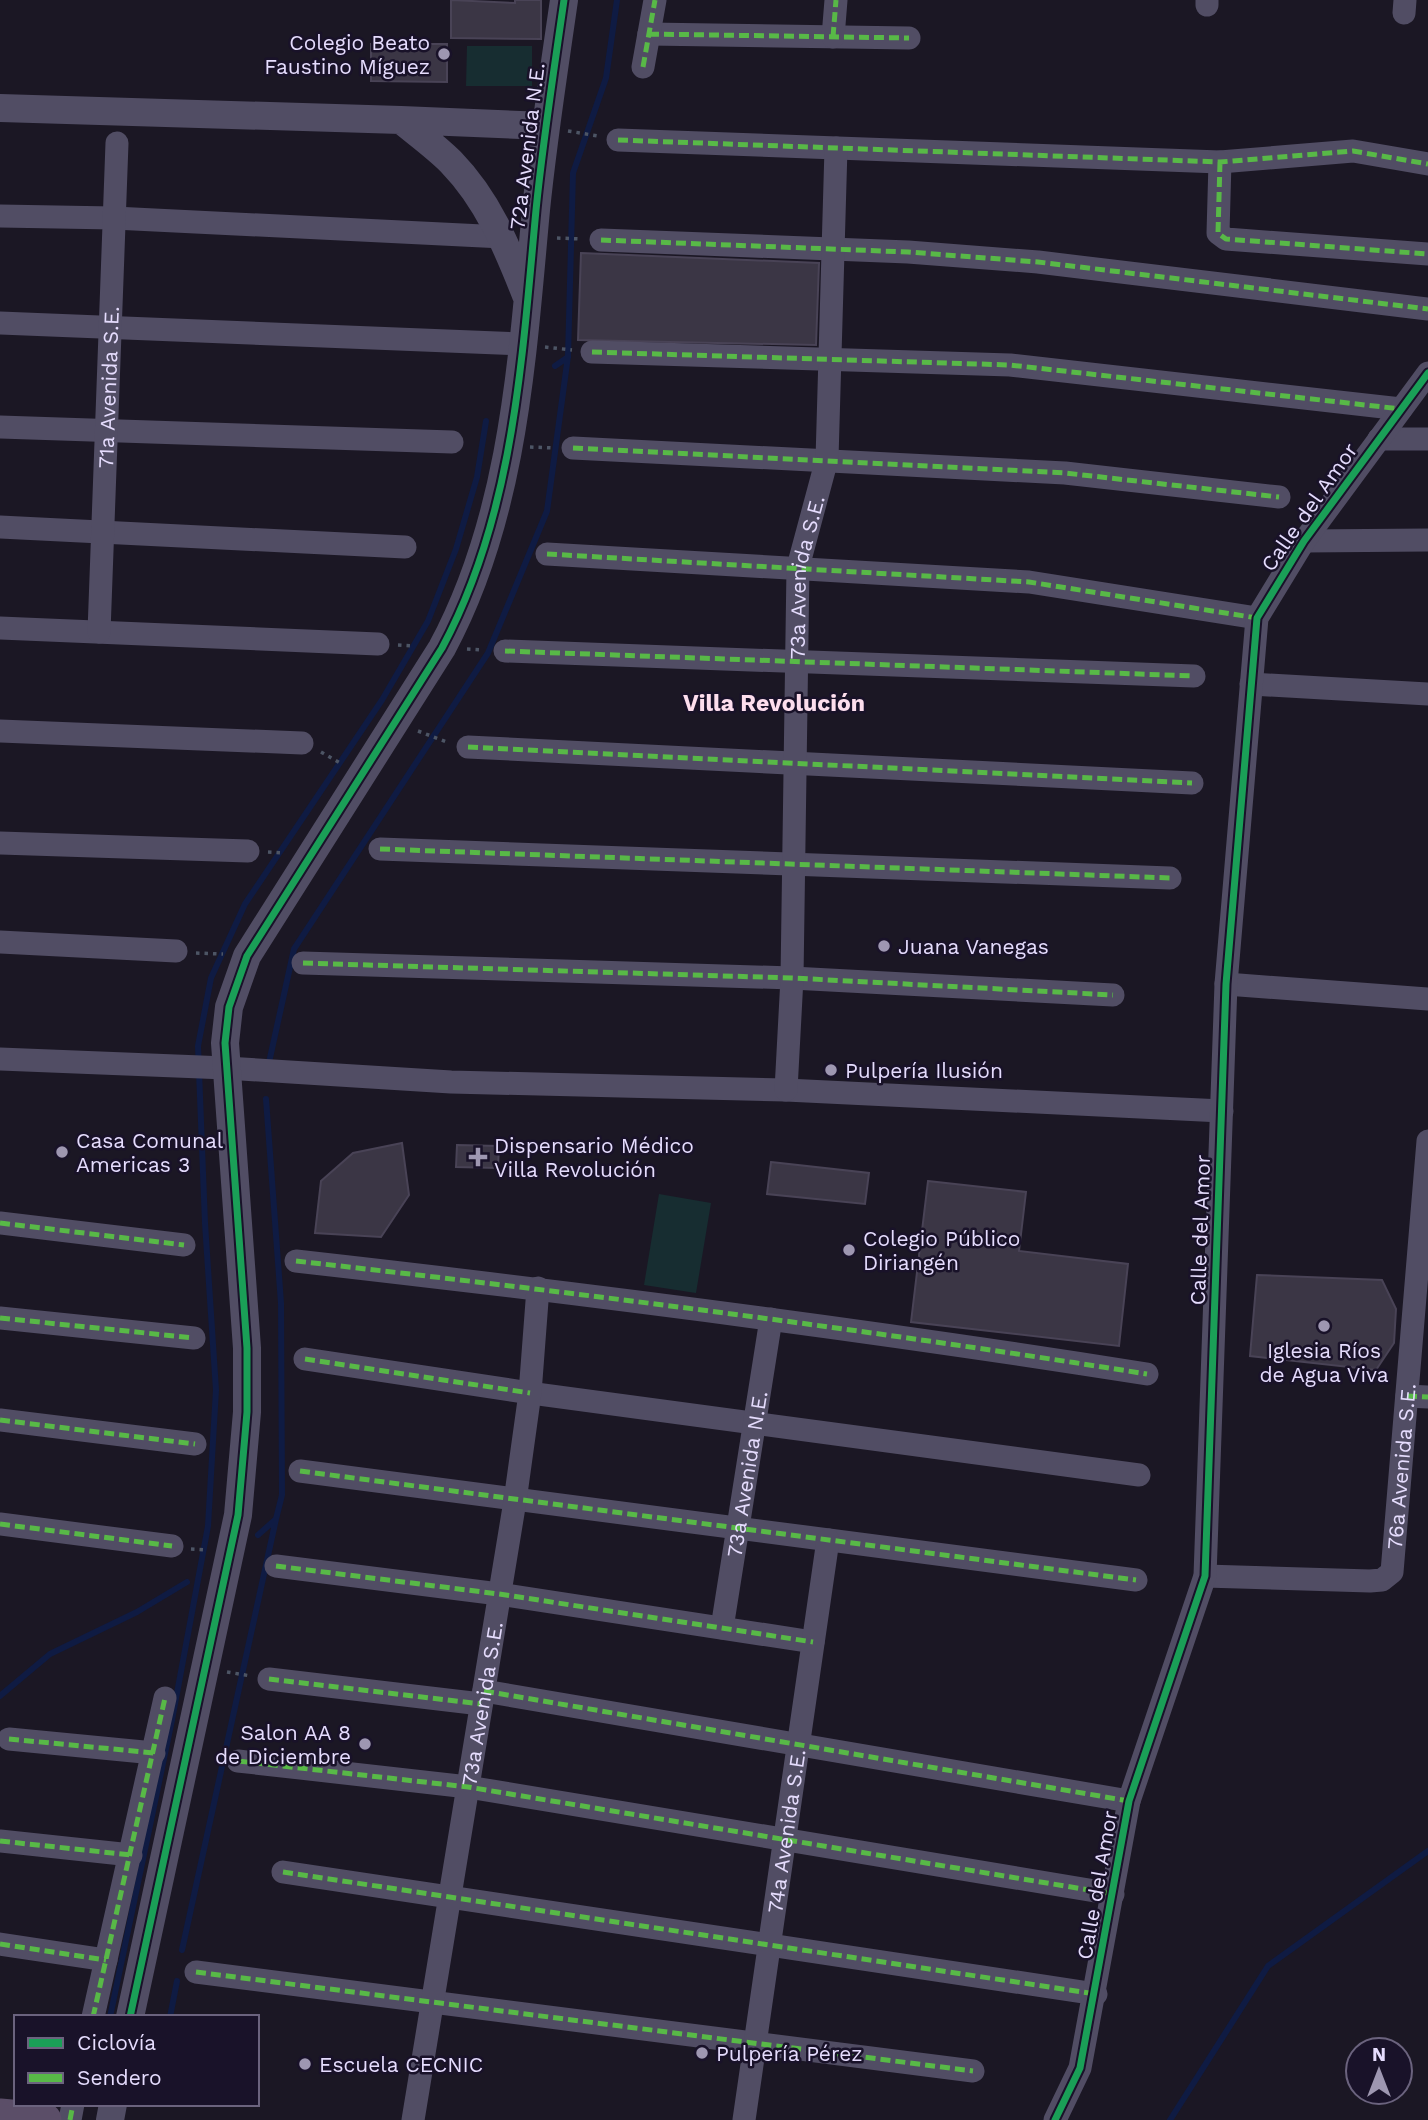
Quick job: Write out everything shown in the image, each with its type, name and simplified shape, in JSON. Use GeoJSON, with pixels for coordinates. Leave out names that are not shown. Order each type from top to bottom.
{"type":"FeatureCollection","features":[{"type":"Feature","properties":{"kind":"main road"},"geometry":{"type":"LineString","coordinates":[[0,2116],[44,2120]]}},
{"type":"Feature","properties":{"kind":"street","name":"72a Avenida N.E."},"geometry":{"type":"LineString","coordinates":[[130,2015],[238,1516],[247,1412],[247,1348],[207,1067],[225,1043],[229,1007],[247,956],[309,854],[397,722],[457,619],[484,551],[510,446],[530,345],[527,297],[554,128],[565,0]]}},
{"type":"Feature","properties":{"kind":"street"},"geometry":{"type":"LineString","coordinates":[[643,67],[655,0]]}},
{"type":"Feature","properties":{"kind":"street"},"geometry":{"type":"LineString","coordinates":[[833,37],[835,0]]}},
{"type":"Feature","properties":{"kind":"street"},"geometry":{"type":"LineString","coordinates":[[649,34],[909,38]]}},
{"type":"Feature","properties":{"kind":"street"},"geometry":{"type":"LineString","coordinates":[[0,108],[401,120],[554,128]]}},
{"type":"Feature","properties":{"kind":"street"},"geometry":{"type":"LineString","coordinates":[[401,120],[450,161],[476,190],[503,237],[527,297]]}},
{"type":"Feature","properties":{"kind":"street"},"geometry":{"type":"LineString","coordinates":[[608,138],[1220,162],[1353,151],[1428,164]]}},
{"type":"Feature","properties":{"kind":"street","name":"71a Avenida S.E."},"geometry":{"type":"LineString","coordinates":[[99,632],[117,144]]}},
{"type":"Feature","properties":{"kind":"street","name":"73a Avenida S.E."},"geometry":{"type":"LineString","coordinates":[[786,1090],[792,978],[798,567],[827,459],[836,148]]}},
{"type":"Feature","properties":{"kind":"street"},"geometry":{"type":"LineString","coordinates":[[1220,162],[1218,233],[1226,239],[1428,254]]}},
{"type":"Feature","properties":{"kind":"street"},"geometry":{"type":"LineString","coordinates":[[0,216],[114,218],[503,237]]}},
{"type":"Feature","properties":{"kind":"street"},"geometry":{"type":"LineString","coordinates":[[594,240],[834,249],[1038,262],[1428,309]]}},
{"type":"Feature","properties":{"kind":"street"},"geometry":{"type":"LineString","coordinates":[[0,323],[530,345]]}},
{"type":"Feature","properties":{"kind":"street"},"geometry":{"type":"LineString","coordinates":[[584,351],[1010,365],[1401,409]]}},
{"type":"Feature","properties":{"kind":"street","name":"Calle del Amor"},"geometry":{"type":"LineString","coordinates":[[1055,2120],[1080,2068],[1096,1994],[1129,1801],[1205,1576],[1226,984],[1257,618],[1304,541],[1428,373]]}},
{"type":"Feature","properties":{"kind":"street"},"geometry":{"type":"LineString","coordinates":[[0,427],[452,442]]}},
{"type":"Feature","properties":{"kind":"street"},"geometry":{"type":"LineString","coordinates":[[1379,439],[1428,439]]}},
{"type":"Feature","properties":{"kind":"street"},"geometry":{"type":"LineString","coordinates":[[570,448],[1065,473],[1279,497]]}},
{"type":"Feature","properties":{"kind":"street"},"geometry":{"type":"LineString","coordinates":[[0,527],[405,547]]}},
{"type":"Feature","properties":{"kind":"street"},"geometry":{"type":"LineString","coordinates":[[1304,541],[1428,540]]}},
{"type":"Feature","properties":{"kind":"street"},"geometry":{"type":"LineString","coordinates":[[547,555],[1029,582],[1257,618]]}},
{"type":"Feature","properties":{"kind":"street"},"geometry":{"type":"LineString","coordinates":[[0,628],[386,645]]}},
{"type":"Feature","properties":{"kind":"street"},"geometry":{"type":"LineString","coordinates":[[499,650],[1194,676]]}},
{"type":"Feature","properties":{"kind":"street"},"geometry":{"type":"LineString","coordinates":[[1251,684],[1428,694]]}},
{"type":"Feature","properties":{"kind":"street"},"geometry":{"type":"LineString","coordinates":[[0,731],[302,743]]}},
{"type":"Feature","properties":{"kind":"street"},"geometry":{"type":"LineString","coordinates":[[459,745],[1192,783]]}},
{"type":"Feature","properties":{"kind":"street"},"geometry":{"type":"LineString","coordinates":[[0,843],[257,851]]}},
{"type":"Feature","properties":{"kind":"street"},"geometry":{"type":"LineString","coordinates":[[380,849],[1170,878]]}},
{"type":"Feature","properties":{"kind":"street"},"geometry":{"type":"LineString","coordinates":[[0,942],[176,951]]}},
{"type":"Feature","properties":{"kind":"street"},"geometry":{"type":"LineString","coordinates":[[303,963],[792,978],[1113,995]]}},
{"type":"Feature","properties":{"kind":"street"},"geometry":{"type":"LineString","coordinates":[[1226,984],[1428,999]]}},
{"type":"Feature","properties":{"kind":"street"},"geometry":{"type":"LineString","coordinates":[[0,1059],[207,1067],[451,1082],[786,1090],[1222,1111]]}},
{"type":"Feature","properties":{"kind":"street","name":"76a Avenida S.E."},"geometry":{"type":"LineString","coordinates":[[1205,1576],[1382,1580],[1392,1572],[1417,1396],[1428,1141]]}},
{"type":"Feature","properties":{"kind":"street"},"geometry":{"type":"LineString","coordinates":[[0,1223],[184,1245]]}},
{"type":"Feature","properties":{"kind":"street"},"geometry":{"type":"LineString","coordinates":[[296,1261],[537,1288],[939,1341],[1147,1374]]}},
{"type":"Feature","properties":{"kind":"street","name":"73a Avenida S.E."},"geometry":{"type":"LineString","coordinates":[[413,2120],[515,1500],[530,1393],[537,1288]]}},
{"type":"Feature","properties":{"kind":"street"},"geometry":{"type":"LineString","coordinates":[[0,1318],[194,1338]]}},
{"type":"Feature","properties":{"kind":"street","name":"73a Avenida N.E."},"geometry":{"type":"LineString","coordinates":[[722,1628],[771,1319]]}},
{"type":"Feature","properties":{"kind":"street"},"geometry":{"type":"LineString","coordinates":[[305,1359],[530,1393],[1139,1475]]}},
{"type":"Feature","properties":{"kind":"street"},"geometry":{"type":"LineString","coordinates":[[0,1420],[195,1444]]}},
{"type":"Feature","properties":{"kind":"street"},"geometry":{"type":"LineString","coordinates":[[300,1471],[1136,1580]]}},
{"type":"Feature","properties":{"kind":"street"},"geometry":{"type":"LineString","coordinates":[[0,1524],[172,1546]]}},
{"type":"Feature","properties":{"kind":"street","name":"74a Avenida S.E."},"geometry":{"type":"LineString","coordinates":[[744,2120],[828,1540]]}},
{"type":"Feature","properties":{"kind":"street"},"geometry":{"type":"LineString","coordinates":[[276,1566],[499,1594],[813,1642]]}},
{"type":"Feature","properties":{"kind":"street"},"geometry":{"type":"LineString","coordinates":[[269,1679],[482,1698],[798,1744],[1129,1801]]}},
{"type":"Feature","properties":{"kind":"street"},"geometry":{"type":"LineString","coordinates":[[93,2015],[165,1698]]}},
{"type":"Feature","properties":{"kind":"street"},"geometry":{"type":"LineString","coordinates":[[9,1740],[154,1753]]}},
{"type":"Feature","properties":{"kind":"street"},"geometry":{"type":"LineString","coordinates":[[238,1761],[468,1787],[1113,1894]]}},
{"type":"Feature","properties":{"kind":"street"},"geometry":{"type":"LineString","coordinates":[[0,1841],[131,1855]]}},
{"type":"Feature","properties":{"kind":"street"},"geometry":{"type":"LineString","coordinates":[[283,1872],[1096,1994]]}},
{"type":"Feature","properties":{"kind":"street"},"geometry":{"type":"LineString","coordinates":[[0,1944],[106,1960]]}},
{"type":"Feature","properties":{"kind":"street"},"geometry":{"type":"LineString","coordinates":[[197,1972],[973,2071]]}},
{"type":"Feature","properties":{"kind":"path"},"geometry":{"type":"LineString","coordinates":[[554,128],[608,138]]}},
{"type":"Feature","properties":{"kind":"path"},"geometry":{"type":"LineString","coordinates":[[556,237],[594,240]]}},
{"type":"Feature","properties":{"kind":"path"},"geometry":{"type":"LineString","coordinates":[[530,345],[584,351]]}},
{"type":"Feature","properties":{"kind":"path"},"geometry":{"type":"LineString","coordinates":[[532,447],[570,448]]}},
{"type":"Feature","properties":{"kind":"path"},"geometry":{"type":"LineString","coordinates":[[386,645],[424,647]]}},
{"type":"Feature","properties":{"kind":"path"},"geometry":{"type":"LineString","coordinates":[[470,649],[499,650]]}},
{"type":"Feature","properties":{"kind":"path"},"geometry":{"type":"LineString","coordinates":[[416,730],[459,745]]}},
{"type":"Feature","properties":{"kind":"path"},"geometry":{"type":"LineString","coordinates":[[328,755],[347,768]]}},
{"type":"Feature","properties":{"kind":"path"},"geometry":{"type":"LineString","coordinates":[[257,851],[293,853]]}},
{"type":"Feature","properties":{"kind":"path"},"geometry":{"type":"LineString","coordinates":[[202,953],[229,955]]}},
{"type":"Feature","properties":{"kind":"green space"},"geometry":{"type":"Polygon","coordinates":[[[467,46],[532,46],[532,86],[466,86],[467,46]]]}},
{"type":"Feature","properties":{"kind":"green space"},"geometry":{"type":"Polygon","coordinates":[[[659,1194],[711,1203],[696,1293],[644,1285],[659,1194]]]}},
{"type":"Feature","properties":{"kind":"building"},"geometry":{"type":"Polygon","coordinates":[[[451,0],[515,3],[515,0],[541,0],[541,39],[451,38],[451,0]]]}},
{"type":"Feature","properties":{"kind":"building"},"geometry":{"type":"Polygon","coordinates":[[[371,44],[447,44],[447,82],[371,81],[371,44]]]}},
{"type":"Feature","properties":{"kind":"building"},"geometry":{"type":"Polygon","coordinates":[[[581,253],[819,263],[816,345],[578,340],[581,253]]]}},
{"type":"Feature","properties":{"kind":"building"},"geometry":{"type":"Polygon","coordinates":[[[402,1143],[409,1195],[381,1237],[315,1233],[321,1181],[353,1153],[402,1143]]]}},
{"type":"Feature","properties":{"kind":"building","name":"Dispensario Médico Villa Revolución"},"geometry":{"type":"Polygon","coordinates":[[[457,1145],[499,1146],[498,1168],[456,1167],[457,1145]]]}},
{"type":"Feature","properties":{"kind":"building"},"geometry":{"type":"Polygon","coordinates":[[[771,1162],[869,1173],[865,1204],[767,1194],[771,1162]]]}},
{"type":"Feature","properties":{"kind":"building"},"geometry":{"type":"Polygon","coordinates":[[[928,1181],[1026,1192],[1019,1251],[1128,1264],[1119,1346],[911,1322],[928,1181]]]}},
{"type":"Feature","properties":{"kind":"building","name":"Iglesia Ríos de Agua Viva"},"geometry":{"type":"Polygon","coordinates":[[[1257,1275],[1382,1280],[1396,1309],[1394,1343],[1376,1370],[1250,1356],[1257,1275]]]}},
{"type":"Feature","properties":{"kind":"waterway"},"geometry":{"type":"LineString","coordinates":[[268,1067],[294,949],[488,653],[547,511],[568,356],[573,173],[606,78],[617,0]]}},
{"type":"Feature","properties":{"kind":"waterway"},"geometry":{"type":"LineString","coordinates":[[555,366],[568,357]]}},
{"type":"Feature","properties":{"kind":"waterway"},"geometry":{"type":"LineString","coordinates":[[110,2015],[172,1720],[208,1526],[216,1390],[205,1223],[198,1046],[211,978],[245,904],[382,700],[428,621],[456,549],[477,477],[486,421]]}},
{"type":"Feature","properties":{"kind":"waterway"},"geometry":{"type":"LineString","coordinates":[[258,1535],[276,1519],[282,1495],[281,1303],[266,1099]]}},
{"type":"Feature","properties":{"kind":"waterway"},"geometry":{"type":"LineString","coordinates":[[182,1950],[276,1519]]}},
{"type":"Feature","properties":{"kind":"waterway"},"geometry":{"type":"LineString","coordinates":[[0,1696],[50,1654],[137,1612],[187,1582]]}},
{"type":"Feature","properties":{"kind":"waterway"},"geometry":{"type":"LineString","coordinates":[[1170,2120],[1268,1966],[1428,1851]]}},
{"type":"Feature","properties":{"kind":"waterway"},"geometry":{"type":"LineString","coordinates":[[170,2015],[177,1981]]}},
{"type":"Feature","properties":{"kind":"marked path"},"geometry":{"type":"LineString","coordinates":[[643,67],[655,0]]}},
{"type":"Feature","properties":{"kind":"marked path"},"geometry":{"type":"LineString","coordinates":[[833,37],[836,0]]}},
{"type":"Feature","properties":{"kind":"marked path"},"geometry":{"type":"LineString","coordinates":[[649,34],[909,38]]}},
{"type":"Feature","properties":{"kind":"marked path"},"geometry":{"type":"LineString","coordinates":[[618,140],[1220,162],[1353,151],[1428,164]]}},
{"type":"Feature","properties":{"kind":"marked path"},"geometry":{"type":"LineString","coordinates":[[1220,162],[1218,233],[1226,239],[1428,254]]}},
{"type":"Feature","properties":{"kind":"marked path"},"geometry":{"type":"LineString","coordinates":[[601,240],[908,252],[1038,262],[1428,309]]}},
{"type":"Feature","properties":{"kind":"marked path"},"geometry":{"type":"LineString","coordinates":[[592,352],[1010,365],[1401,409]]}},
{"type":"Feature","properties":{"kind":"marked path"},"geometry":{"type":"LineString","coordinates":[[573,448],[1065,473],[1279,497]]}},
{"type":"Feature","properties":{"kind":"marked path"},"geometry":{"type":"LineString","coordinates":[[547,554],[1029,582],[1257,618]]}},
{"type":"Feature","properties":{"kind":"marked path"},"geometry":{"type":"LineString","coordinates":[[505,651],[1194,676]]}},
{"type":"Feature","properties":{"kind":"marked path"},"geometry":{"type":"LineString","coordinates":[[468,747],[1192,783]]}},
{"type":"Feature","properties":{"kind":"marked path"},"geometry":{"type":"LineString","coordinates":[[380,849],[1170,878]]}},
{"type":"Feature","properties":{"kind":"marked path"},"geometry":{"type":"LineString","coordinates":[[303,963],[792,978],[1113,995]]}},
{"type":"Feature","properties":{"kind":"marked path"},"geometry":{"type":"LineString","coordinates":[[0,1223],[184,1245]]}},
{"type":"Feature","properties":{"kind":"marked path"},"geometry":{"type":"LineString","coordinates":[[296,1261],[722,1313],[1147,1374]]}},
{"type":"Feature","properties":{"kind":"marked path"},"geometry":{"type":"LineString","coordinates":[[0,1318],[194,1338]]}},
{"type":"Feature","properties":{"kind":"marked path"},"geometry":{"type":"LineString","coordinates":[[305,1359],[530,1393]]}},
{"type":"Feature","properties":{"kind":"marked path"},"geometry":{"type":"LineString","coordinates":[[1407,1396],[1428,1397]]}},
{"type":"Feature","properties":{"kind":"marked path"},"geometry":{"type":"LineString","coordinates":[[0,1420],[195,1444]]}},
{"type":"Feature","properties":{"kind":"marked path"},"geometry":{"type":"LineString","coordinates":[[300,1471],[1136,1580]]}},
{"type":"Feature","properties":{"kind":"marked path"},"geometry":{"type":"LineString","coordinates":[[0,1524],[172,1546]]}},
{"type":"Feature","properties":{"kind":"marked path"},"geometry":{"type":"LineString","coordinates":[[276,1566],[499,1594],[813,1642]]}},
{"type":"Feature","properties":{"kind":"marked path"},"geometry":{"type":"LineString","coordinates":[[269,1679],[481,1704]]}},
{"type":"Feature","properties":{"kind":"marked path"},"geometry":{"type":"LineString","coordinates":[[484,1691],[1129,1801]]}},
{"type":"Feature","properties":{"kind":"marked path"},"geometry":{"type":"LineString","coordinates":[[93,2015],[165,1698]]}},
{"type":"Feature","properties":{"kind":"marked path"},"geometry":{"type":"LineString","coordinates":[[9,1739],[154,1753]]}},
{"type":"Feature","properties":{"kind":"marked path"},"geometry":{"type":"LineString","coordinates":[[238,1761],[468,1787],[1113,1894]]}},
{"type":"Feature","properties":{"kind":"marked path"},"geometry":{"type":"LineString","coordinates":[[0,1841],[131,1855]]}},
{"type":"Feature","properties":{"kind":"marked path"},"geometry":{"type":"LineString","coordinates":[[283,1872],[1096,1994]]}},
{"type":"Feature","properties":{"kind":"marked path"},"geometry":{"type":"LineString","coordinates":[[0,1944],[106,1960]]}},
{"type":"Feature","properties":{"kind":"marked path"},"geometry":{"type":"LineString","coordinates":[[196,1972],[973,2071]]}},
{"type":"Feature","properties":{"kind":"marked path"},"geometry":{"type":"LineString","coordinates":[[70,2120],[73,2106]]}},
{"type":"Feature","properties":{"kind":"cycle path"},"geometry":{"type":"LineString","coordinates":[[130,2015],[238,1515],[247,1412],[247,1348],[225,1043],[229,1007],[247,956],[442,648],[466,597],[485,544],[511,435],[526,322],[539,184],[564,0]]}},
{"type":"Feature","properties":{"kind":"cycle path"},"geometry":{"type":"LineString","coordinates":[[1055,2120],[1080,2068],[1129,1801],[1205,1576],[1226,984],[1257,618],[1304,541],[1428,373]]}},
{"type":"Feature","properties":{"kind":"place","name":"Colegio Beato Faustino Míguez"},"geometry":{"type":"Point","coordinates":[444,54]}},
{"type":"Feature","properties":{"kind":"place","name":"Juana Vanegas"},"geometry":{"type":"Point","coordinates":[884,946]}},
{"type":"Feature","properties":{"kind":"place","name":"Pulpería Ilusión"},"geometry":{"type":"Point","coordinates":[831,1070]}},
{"type":"Feature","properties":{"kind":"place","name":"Casa Comunal Americas 3"},"geometry":{"type":"Point","coordinates":[62,1152]}},
{"type":"Feature","properties":{"kind":"place","name":"Dispensario Médico Villa Revolución"},"geometry":{"type":"Point","coordinates":[478,1157]}},
{"type":"Feature","properties":{"kind":"place","name":"Colegio Público Diriangén"},"geometry":{"type":"Point","coordinates":[849,1250]}},
{"type":"Feature","properties":{"kind":"place","name":"Iglesia Ríos de Agua Viva"},"geometry":{"type":"Point","coordinates":[1324,1326]}},
{"type":"Feature","properties":{"kind":"place","name":"Salon AA 8 de Diciembre"},"geometry":{"type":"Point","coordinates":[365,1744]}},
{"type":"Feature","properties":{"kind":"place","name":"Pulpería Pérez"},"geometry":{"type":"Point","coordinates":[702,2053]}},
{"type":"Feature","properties":{"kind":"place","name":"Escuela CECNIC"},"geometry":{"type":"Point","coordinates":[305,2064]}},
{"type":"Feature","properties":{"kind":"district","name":"Villa Revolución"},"geometry":{"type":"Point","coordinates":[774,703]}}]}
